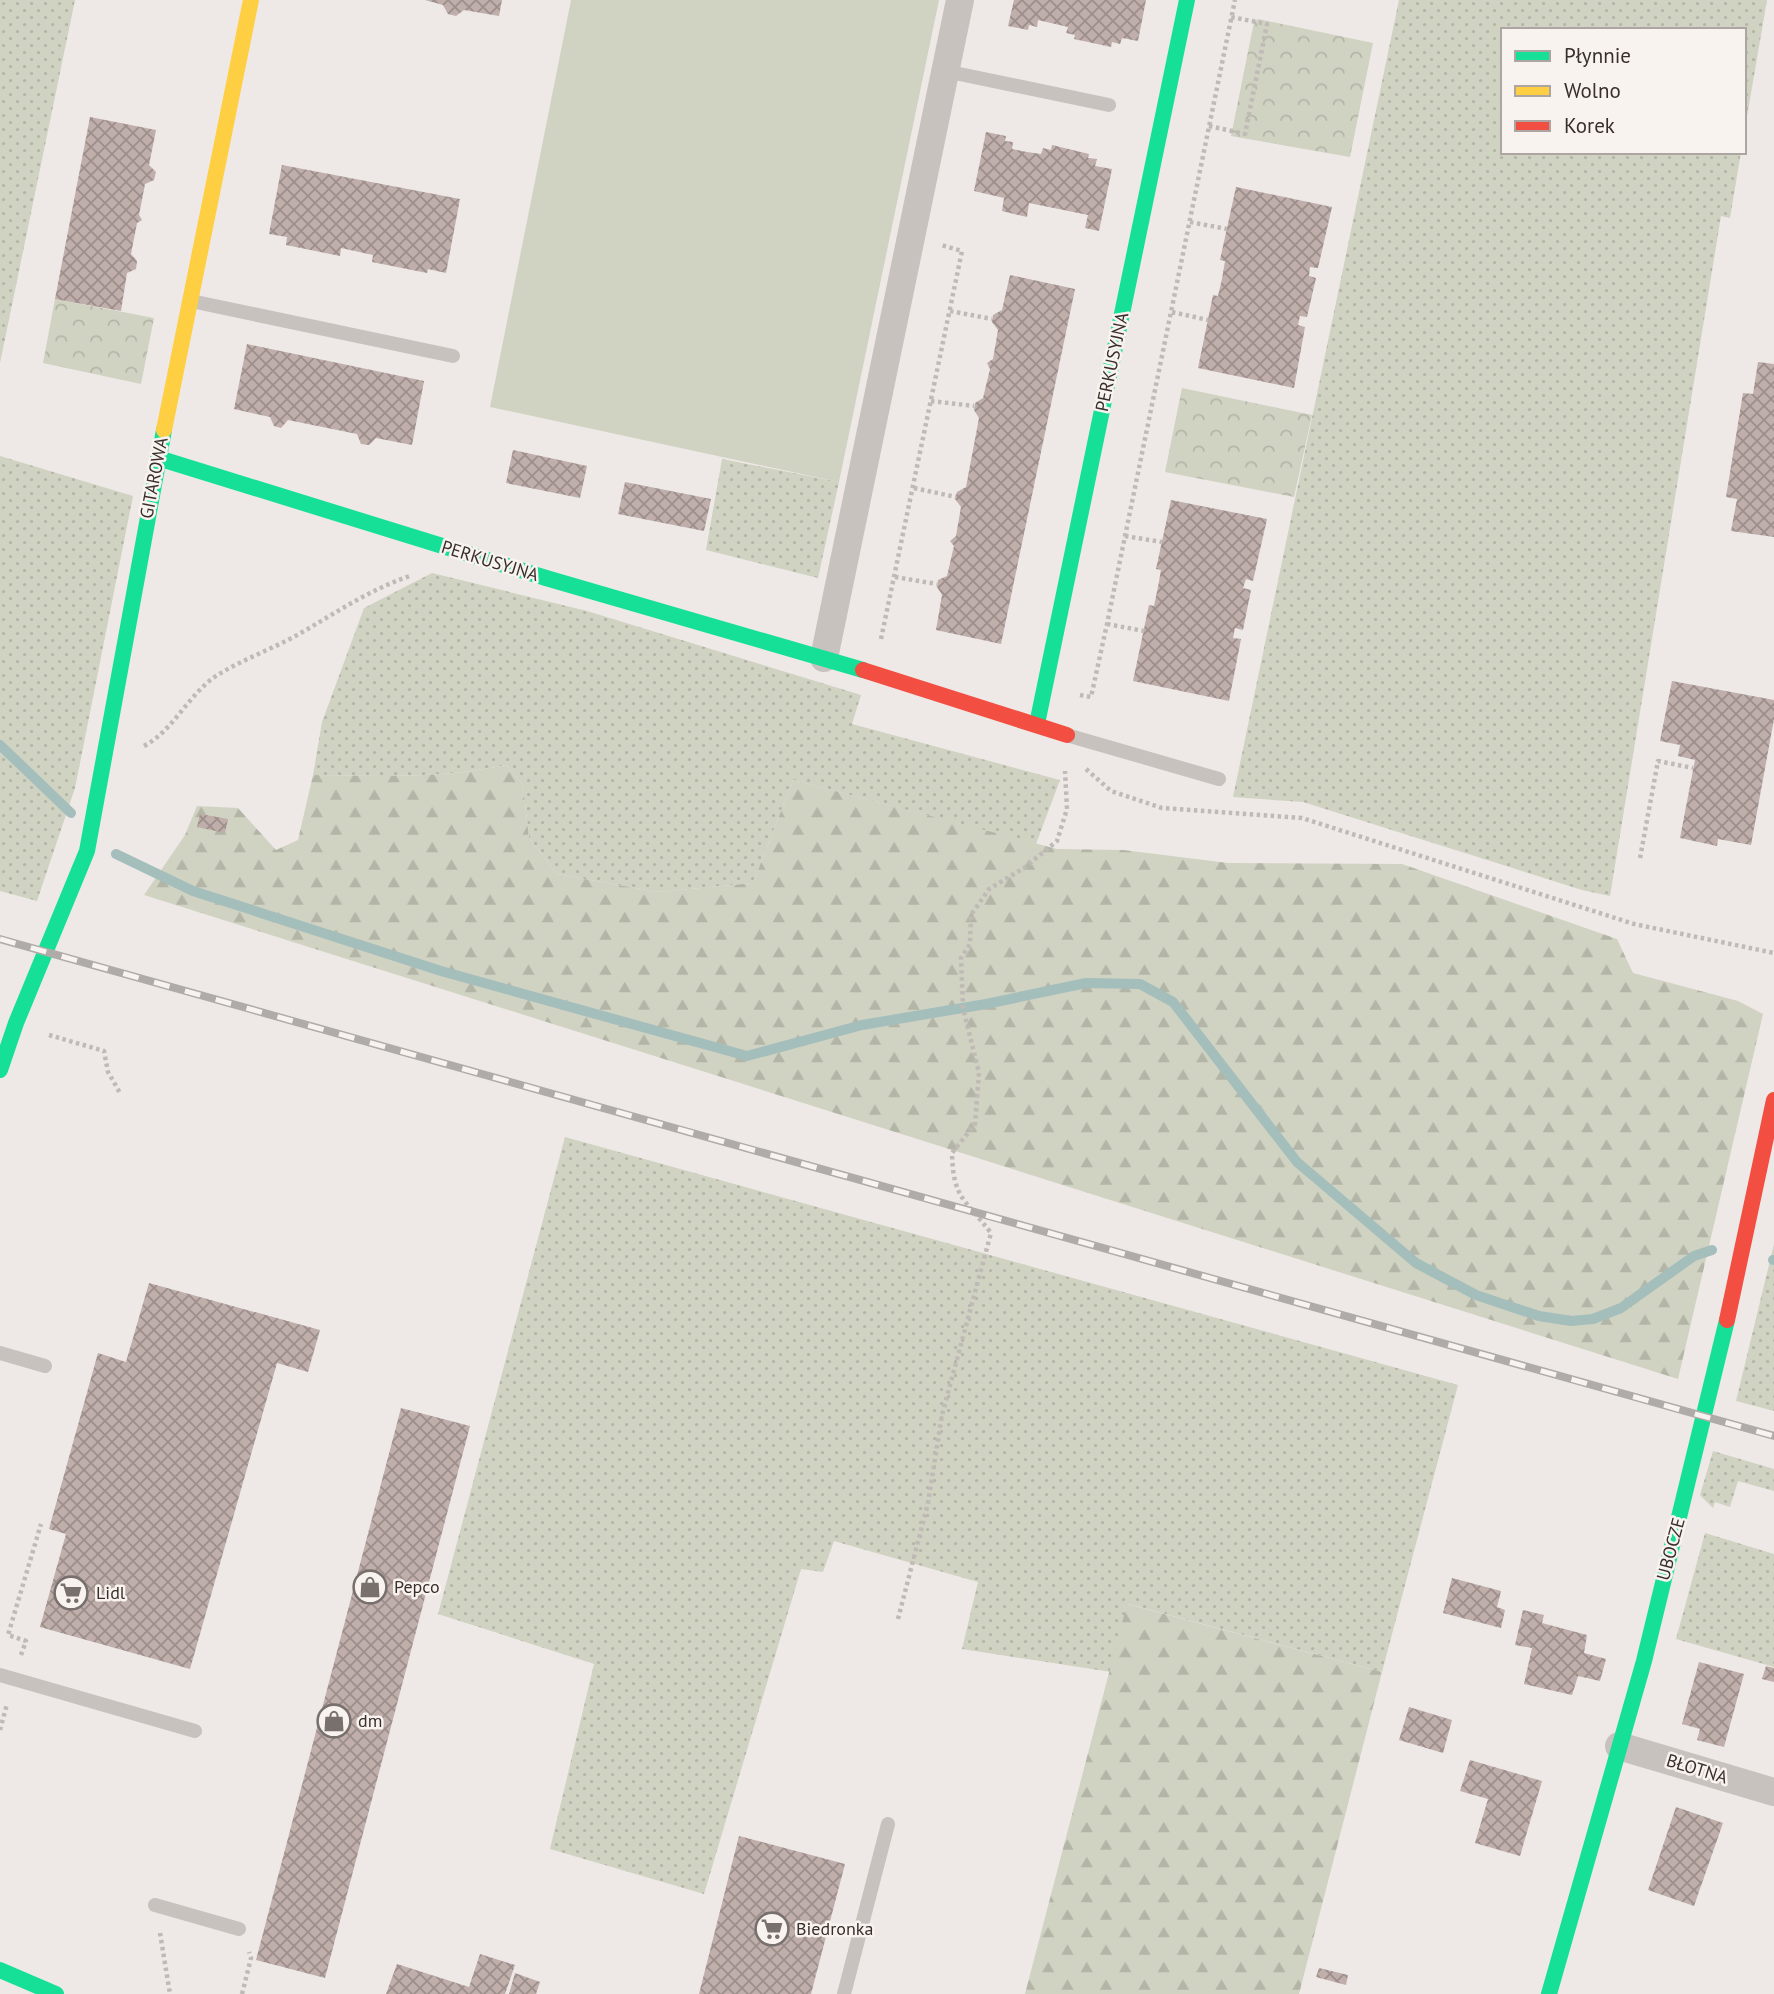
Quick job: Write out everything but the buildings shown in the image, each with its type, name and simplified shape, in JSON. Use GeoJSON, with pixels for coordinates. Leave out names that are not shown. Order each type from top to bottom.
{"type":"FeatureCollection","features":[{"type":"Feature","properties":{"kind":"street","name":"GITAROWA"},"geometry":{"type":"LineString","coordinates":[[0,1070],[16,1023],[87,851],[158,458],[251,0]]}},
{"type":"Feature","properties":{"kind":"street"},"geometry":{"type":"LineString","coordinates":[[824,658],[960,0]]}},
{"type":"Feature","properties":{"kind":"street","name":"PERKUSYJNA"},"geometry":{"type":"LineString","coordinates":[[1037,724],[1187,0]]}},
{"type":"Feature","properties":{"kind":"street","name":"PERKUSYJNA"},"geometry":{"type":"LineString","coordinates":[[158,458],[430,543],[824,658],[1067,735]]}},
{"type":"Feature","properties":{"kind":"street","name":"UBOCZE"},"geometry":{"type":"LineString","coordinates":[[1549,1994],[1619,1746],[1712,1390],[1774,1100]]}},
{"type":"Feature","properties":{"kind":"street","name":"BŁOTNA"},"geometry":{"type":"LineString","coordinates":[[1619,1746],[1774,1792]]}},
{"type":"Feature","properties":{"kind":"street"},"geometry":{"type":"LineString","coordinates":[[0,1970],[56,1994]]}},
{"type":"Feature","properties":{"kind":"lane"},"geometry":{"type":"LineString","coordinates":[[945,71],[1109,105]]}},
{"type":"Feature","properties":{"kind":"lane"},"geometry":{"type":"LineString","coordinates":[[190,301],[453,356]]}},
{"type":"Feature","properties":{"kind":"lane"},"geometry":{"type":"LineString","coordinates":[[1067,735],[1219,779]]}},
{"type":"Feature","properties":{"kind":"lane"},"geometry":{"type":"LineString","coordinates":[[0,1353],[45,1366]]}},
{"type":"Feature","properties":{"kind":"lane"},"geometry":{"type":"LineString","coordinates":[[0,1675],[195,1731]]}},
{"type":"Feature","properties":{"kind":"lane"},"geometry":{"type":"LineString","coordinates":[[844,1994],[888,1824]]}},
{"type":"Feature","properties":{"kind":"lane"},"geometry":{"type":"LineString","coordinates":[[155,1905],[239,1929]]}},
{"type":"Feature","properties":{"kind":"path"},"geometry":{"type":"LineString","coordinates":[[1045,687],[1091,697],[1235,0]]}},
{"type":"Feature","properties":{"kind":"path"},"geometry":{"type":"LineString","coordinates":[[1209,127],[1245,134],[1262,52],[1267,24],[1231,17]]}},
{"type":"Feature","properties":{"kind":"path"},"geometry":{"type":"LineString","coordinates":[[1190,222],[1227,229]]}},
{"type":"Feature","properties":{"kind":"path"},"geometry":{"type":"LineString","coordinates":[[874,674],[962,251],[934,244]]}},
{"type":"Feature","properties":{"kind":"path"},"geometry":{"type":"LineString","coordinates":[[950,311],[992,319]]}},
{"type":"Feature","properties":{"kind":"path"},"geometry":{"type":"LineString","coordinates":[[1171,312],[1208,320]]}},
{"type":"Feature","properties":{"kind":"path"},"geometry":{"type":"LineString","coordinates":[[932,401],[974,406]]}},
{"type":"Feature","properties":{"kind":"path"},"geometry":{"type":"LineString","coordinates":[[914,488],[956,497]]}},
{"type":"Feature","properties":{"kind":"path"},"geometry":{"type":"LineString","coordinates":[[1125,536],[1162,542]]}},
{"type":"Feature","properties":{"kind":"path"},"geometry":{"type":"LineString","coordinates":[[102,767],[154,740],[188,700],[216,676],[290,639],[376,587],[421,572],[430,543]]}},
{"type":"Feature","properties":{"kind":"path"},"geometry":{"type":"LineString","coordinates":[[895,577],[937,584]]}},
{"type":"Feature","properties":{"kind":"path"},"geometry":{"type":"LineString","coordinates":[[1108,624],[1144,631]]}},
{"type":"Feature","properties":{"kind":"path"},"geometry":{"type":"LineString","coordinates":[[1067,735],[1080,764],[1111,790],[1161,808],[1302,818],[1634,923],[1774,953]]}},
{"type":"Feature","properties":{"kind":"path"},"geometry":{"type":"LineString","coordinates":[[898,1619],[928,1503],[942,1415],[991,1233],[956,1191],[953,1180],[952,1153],[975,1124],[979,1073],[963,1008],[961,958],[970,944],[971,915],[977,902],[989,889],[1024,868],[1057,841],[1067,809],[1067,735]]}},
{"type":"Feature","properties":{"kind":"path"},"geometry":{"type":"LineString","coordinates":[[1640,858],[1658,761],[1693,768]]}},
{"type":"Feature","properties":{"kind":"path"},"geometry":{"type":"LineString","coordinates":[[16,1023],[104,1051],[108,1072],[120,1093]]}},
{"type":"Feature","properties":{"kind":"path"},"geometry":{"type":"LineString","coordinates":[[26,1641],[8,1635],[41,1524]]}},
{"type":"Feature","properties":{"kind":"path"},"geometry":{"type":"LineString","coordinates":[[155,1905],[170,1994]]}},
{"type":"Feature","properties":{"kind":"path"},"geometry":{"type":"LineString","coordinates":[[239,1929],[251,1958],[242,1994]]}},
{"type":"Feature","properties":{"kind":"green space"},"geometry":{"type":"Polygon","coordinates":[[[0,0],[75,0],[0,363],[0,0]]]}},
{"type":"Feature","properties":{"kind":"green space"},"geometry":{"type":"Polygon","coordinates":[[[571,0],[939,0],[839,482],[490,407],[571,0]]]}},
{"type":"Feature","properties":{"kind":"green space"},"geometry":{"type":"Polygon","coordinates":[[[1399,0],[1767,0],[1746,122],[1746,28],[1501,28],[1501,154],[1741,154],[1730,218],[1721,216],[1610,896],[1582,890],[1303,802],[1233,797],[1399,0]]]}},
{"type":"Feature","properties":{"kind":"green space"},"geometry":{"type":"Polygon","coordinates":[[[1258,19],[1373,43],[1350,157],[1231,136],[1254,22],[1258,19]]]}},
{"type":"Feature","properties":{"kind":"green space"},"geometry":{"type":"Polygon","coordinates":[[[55,299],[154,318],[141,384],[43,363],[55,299]]]}},
{"type":"Feature","properties":{"kind":"green space"},"geometry":{"type":"Polygon","coordinates":[[[1182,388],[1312,415],[1294,497],[1165,472],[1182,388]]]}},
{"type":"Feature","properties":{"kind":"green space"},"geometry":{"type":"Polygon","coordinates":[[[0,456],[133,496],[75,788],[37,901],[0,891],[0,456]]]}},
{"type":"Feature","properties":{"kind":"green space"},"geometry":{"type":"Polygon","coordinates":[[[722,459],[839,482],[818,578],[706,550],[722,459]]]}},
{"type":"Feature","properties":{"kind":"green space"},"geometry":{"type":"Polygon","coordinates":[[[432,573],[587,611],[861,695],[852,724],[1060,780],[1036,844],[793,780],[753,883],[658,892],[557,874],[529,838],[523,785],[506,765],[434,775],[313,775],[322,722],[364,608],[432,573]]]}},
{"type":"Feature","properties":{"kind":"green space"},"geometry":{"type":"Polygon","coordinates":[[[506,765],[523,785],[529,838],[557,874],[658,892],[753,883],[793,780],[1057,849],[1123,850],[1228,863],[1402,864],[1617,939],[1633,973],[1738,1001],[1763,1014],[1678,1379],[144,895],[185,835],[197,806],[238,808],[276,850],[298,840],[313,775],[434,775],[506,765]]]}},
{"type":"Feature","properties":{"kind":"green space"},"geometry":{"type":"Polygon","coordinates":[[[565,1137],[1458,1385],[1382,1672],[1128,1604],[1111,1672],[962,1649],[978,1582],[834,1541],[823,1572],[801,1569],[704,1894],[550,1849],[594,1664],[438,1614],[565,1137]]]}},
{"type":"Feature","properties":{"kind":"green space"},"geometry":{"type":"Polygon","coordinates":[[[1774,1244],[1774,1411],[1736,1401],[1774,1244]]]}},
{"type":"Feature","properties":{"kind":"green space"},"geometry":{"type":"Polygon","coordinates":[[[1713,1451],[1774,1469],[1774,1491],[1738,1481],[1730,1507],[1715,1502],[1713,1508],[1700,1495],[1713,1451]]]}},
{"type":"Feature","properties":{"kind":"green space"},"geometry":{"type":"Polygon","coordinates":[[[1705,1533],[1774,1554],[1774,1667],[1676,1639],[1705,1533]]]}},
{"type":"Feature","properties":{"kind":"green space"},"geometry":{"type":"Polygon","coordinates":[[[1127,1604],[1382,1672],[1299,1994],[1025,1994],[1127,1604]]]}},
{"type":"Feature","properties":{"kind":"waterway"},"geometry":{"type":"LineString","coordinates":[[0,745],[71,813]]}},
{"type":"Feature","properties":{"kind":"waterway"},"geometry":{"type":"LineString","coordinates":[[116,854],[193,891],[441,971],[747,1056],[862,1025],[986,1004],[1086,983],[1140,984],[1173,1002],[1297,1162],[1416,1263],[1476,1295],[1539,1316],[1571,1321],[1593,1319],[1621,1308],[1694,1256],[1712,1250]]}},
{"type":"Feature","properties":{"kind":"railway"},"geometry":{"type":"LineString","coordinates":[[0,939],[1774,1436]]}},
{"type":"Feature","properties":{"kind":"traffic: fast"},"geometry":{"type":"LineString","coordinates":[[1037,724],[1187,0]]}},
{"type":"Feature","properties":{"kind":"traffic: fast"},"geometry":{"type":"LineString","coordinates":[[0,1070],[16,1023],[87,851],[164,430]]}},
{"type":"Feature","properties":{"kind":"traffic: fast"},"geometry":{"type":"LineString","coordinates":[[158,458],[546,578],[863,670]]}},
{"type":"Feature","properties":{"kind":"traffic: fast"},"geometry":{"type":"LineString","coordinates":[[1549,1994],[1644,1661],[1727,1320]]}},
{"type":"Feature","properties":{"kind":"traffic: fast"},"geometry":{"type":"LineString","coordinates":[[0,1970],[56,1994]]}},
{"type":"Feature","properties":{"kind":"traffic: slow"},"geometry":{"type":"LineString","coordinates":[[164,430],[251,0]]}},
{"type":"Feature","properties":{"kind":"traffic: jam"},"geometry":{"type":"LineString","coordinates":[[863,670],[1067,735]]}},
{"type":"Feature","properties":{"kind":"traffic: jam"},"geometry":{"type":"LineString","coordinates":[[1727,1320],[1774,1100]]}},
{"type":"Feature","properties":{"kind":"place","name":"Pepco"},"geometry":{"type":"Point","coordinates":[370,1587]}},
{"type":"Feature","properties":{"kind":"place","name":"Lidl"},"geometry":{"type":"Point","coordinates":[71,1593]}},
{"type":"Feature","properties":{"kind":"place","name":"dm"},"geometry":{"type":"Point","coordinates":[334,1721]}},
{"type":"Feature","properties":{"kind":"place","name":"Biedronka"},"geometry":{"type":"Point","coordinates":[772,1929]}}]}
